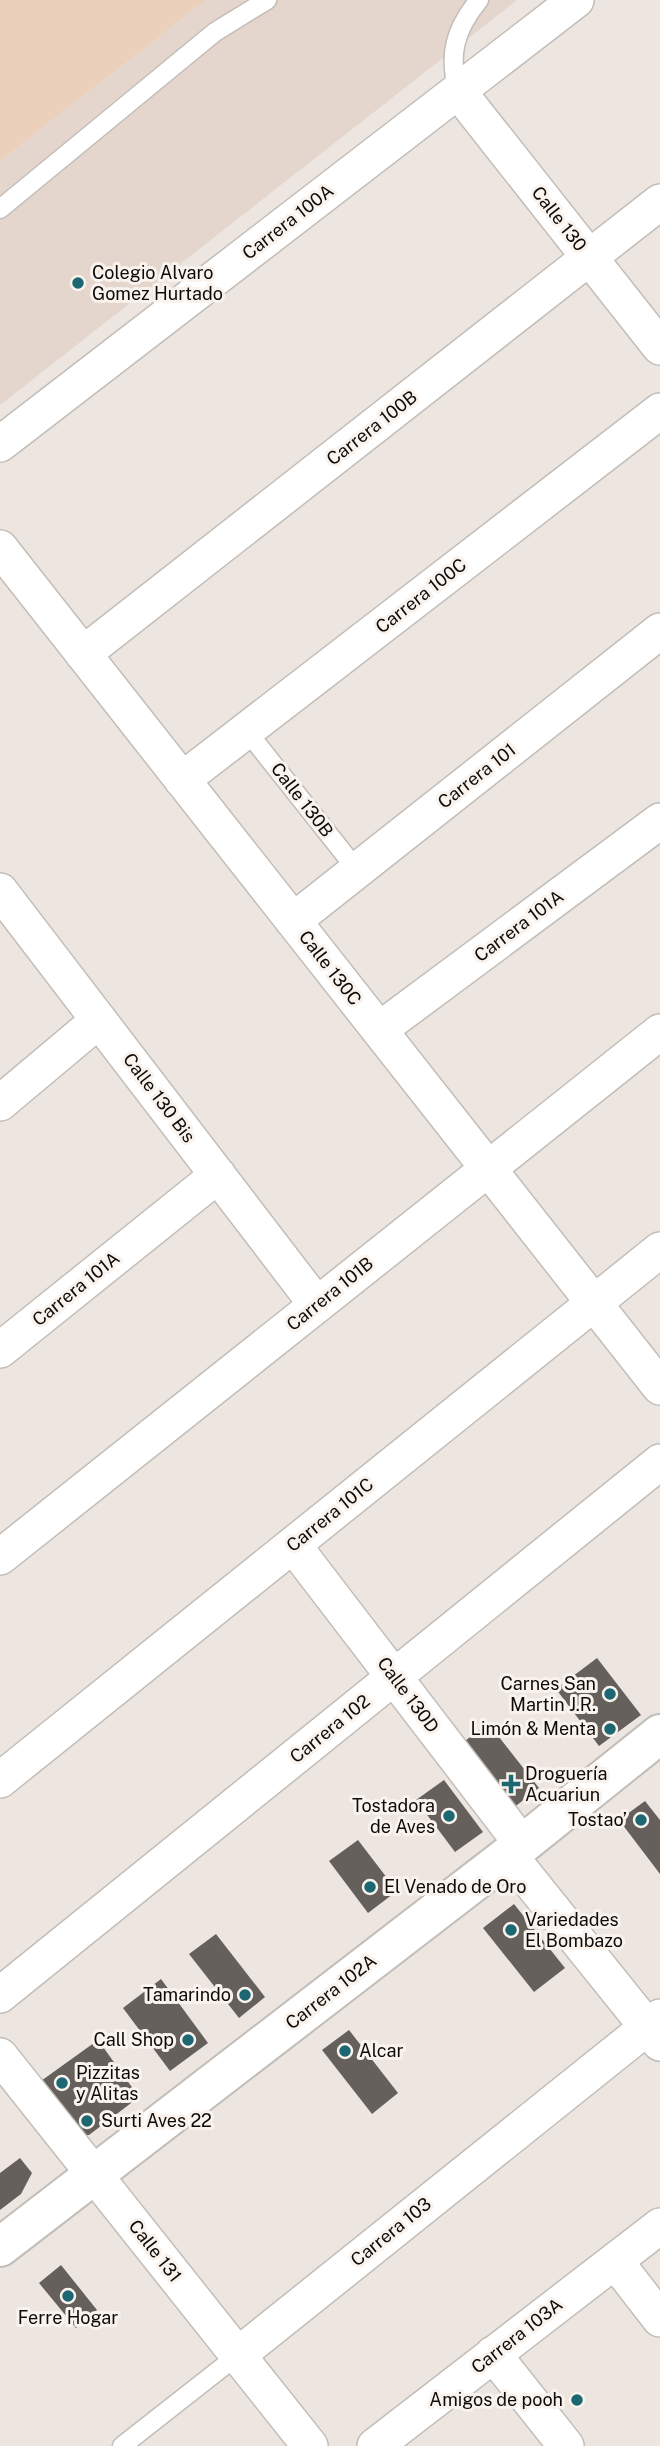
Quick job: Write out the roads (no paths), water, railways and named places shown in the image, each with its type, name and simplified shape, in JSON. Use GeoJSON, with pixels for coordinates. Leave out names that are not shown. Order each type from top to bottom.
{"type":"FeatureCollection","features":[{"type":"Feature","properties":{"kind":"street","name":"Carrera 100A"},"geometry":{"type":"LineString","coordinates":[[0,444],[576,0]]}},
{"type":"Feature","properties":{"kind":"street","name":"Calle 130"},"geometry":{"type":"LineString","coordinates":[[458,91],[660,347]]}},
{"type":"Feature","properties":{"kind":"street","name":"Carrera 100B"},"geometry":{"type":"LineString","coordinates":[[83,653],[660,202]]}},
{"type":"Feature","properties":{"kind":"street","name":"Carrera 100C"},"geometry":{"type":"LineString","coordinates":[[182,780],[660,411]]}},
{"type":"Feature","properties":{"kind":"street","name":"Calle 130C"},"geometry":{"type":"LineString","coordinates":[[0,548],[660,1387]]}},
{"type":"Feature","properties":{"kind":"street","name":"Carrera 101"},"geometry":{"type":"LineString","coordinates":[[293,921],[660,631]]}},
{"type":"Feature","properties":{"kind":"street","name":"Carrera 101A"},"geometry":{"type":"LineString","coordinates":[[379,1030],[660,821]]}},
{"type":"Feature","properties":{"kind":"street","name":"Calle 130 Bis"},"geometry":{"type":"LineString","coordinates":[[0,891],[317,1305]]}},
{"type":"Feature","properties":{"kind":"street"},"geometry":{"type":"LineString","coordinates":[[0,1103],[99,1020]]}},
{"type":"Feature","properties":{"kind":"street","name":"Carrera 101B"},"geometry":{"type":"LineString","coordinates":[[0,1557],[660,1031]]}},
{"type":"Feature","properties":{"kind":"street","name":"Carrera 101A"},"geometry":{"type":"LineString","coordinates":[[0,1350],[218,1175]]}},
{"type":"Feature","properties":{"kind":"street","name":"Carrera 101C"},"geometry":{"type":"LineString","coordinates":[[0,1780],[660,1250]]}},
{"type":"Feature","properties":{"kind":"street","name":"Carrera 102"},"geometry":{"type":"LineString","coordinates":[[0,1995],[660,1462]]}},
{"type":"Feature","properties":{"kind":"street","name":"Calle 130D"},"geometry":{"type":"LineString","coordinates":[[293,1545],[394,1677],[516,1850],[656,2029]]}},
{"type":"Feature","properties":{"kind":"street","name":"Carrera 102A"},"geometry":{"type":"LineString","coordinates":[[0,2247],[516,1850],[660,1734]]}},
{"type":"Feature","properties":{"kind":"street","name":"Carrera 103"},"geometry":{"type":"LineString","coordinates":[[238,2355],[656,2029]]}},
{"type":"Feature","properties":{"kind":"street","name":"Calle 131"},"geometry":{"type":"LineString","coordinates":[[0,2056],[310,2446]]}},
{"type":"Feature","properties":{"kind":"street","name":"Carrera 103A"},"geometry":{"type":"LineString","coordinates":[[375,2446],[660,2225]]}},
{"type":"Feature","properties":{"kind":"street"},"geometry":{"type":"LineString","coordinates":[[615,2261],[660,2319]]}},
{"type":"Feature","properties":{"kind":"street"},"geometry":{"type":"LineString","coordinates":[[494,2354],[566,2446]]}},
{"type":"Feature","properties":{"kind":"lane"},"geometry":{"type":"LineString","coordinates":[[0,209],[215,32],[267,0]]}},
{"type":"Feature","properties":{"kind":"lane"},"geometry":{"type":"LineString","coordinates":[[458,91],[451,64],[464,18],[479,0]]}},
{"type":"Feature","properties":{"kind":"lane","name":"Calle 130B"},"geometry":{"type":"LineString","coordinates":[[246,730],[357,870]]}},
{"type":"Feature","properties":{"kind":"lane","name":"Carrera 103"},"geometry":{"type":"LineString","coordinates":[[122,2446],[238,2355]]}},
{"type":"Feature","properties":{"kind":"place","name":"Colegio Alvaro Gomez Hurtado"},"geometry":{"type":"Point","coordinates":[78,283]}},
{"type":"Feature","properties":{"kind":"place","name":"Carnes San Martin J.R."},"geometry":{"type":"Point","coordinates":[610,1694]}},
{"type":"Feature","properties":{"kind":"place","name":"Limón & Menta"},"geometry":{"type":"Point","coordinates":[610,1729]}},
{"type":"Feature","properties":{"kind":"place","name":"Droguería Acuariun"},"geometry":{"type":"Point","coordinates":[511,1784]}},
{"type":"Feature","properties":{"kind":"place","name":"Tostadora de Aves"},"geometry":{"type":"Point","coordinates":[449,1816]}},
{"type":"Feature","properties":{"kind":"place","name":"Tostao’"},"geometry":{"type":"Point","coordinates":[641,1820]}},
{"type":"Feature","properties":{"kind":"place","name":"El Venado de Oro"},"geometry":{"type":"Point","coordinates":[370,1887]}},
{"type":"Feature","properties":{"kind":"place","name":"Variedades El Bombazo"},"geometry":{"type":"Point","coordinates":[511,1930]}},
{"type":"Feature","properties":{"kind":"place","name":"Tamarindo"},"geometry":{"type":"Point","coordinates":[245,1995]}},
{"type":"Feature","properties":{"kind":"place","name":"Call Shop"},"geometry":{"type":"Point","coordinates":[188,2040]}},
{"type":"Feature","properties":{"kind":"place","name":"Alcar"},"geometry":{"type":"Point","coordinates":[345,2051]}},
{"type":"Feature","properties":{"kind":"place","name":"Pizzitas y Alitas"},"geometry":{"type":"Point","coordinates":[62,2083]}},
{"type":"Feature","properties":{"kind":"place","name":"Surti Aves 22"},"geometry":{"type":"Point","coordinates":[87,2121]}},
{"type":"Feature","properties":{"kind":"place","name":"Ferre Hogar"},"geometry":{"type":"Point","coordinates":[68,2296]}},
{"type":"Feature","properties":{"kind":"place","name":"Amigos de pooh"},"geometry":{"type":"Point","coordinates":[577,2400]}}]}
